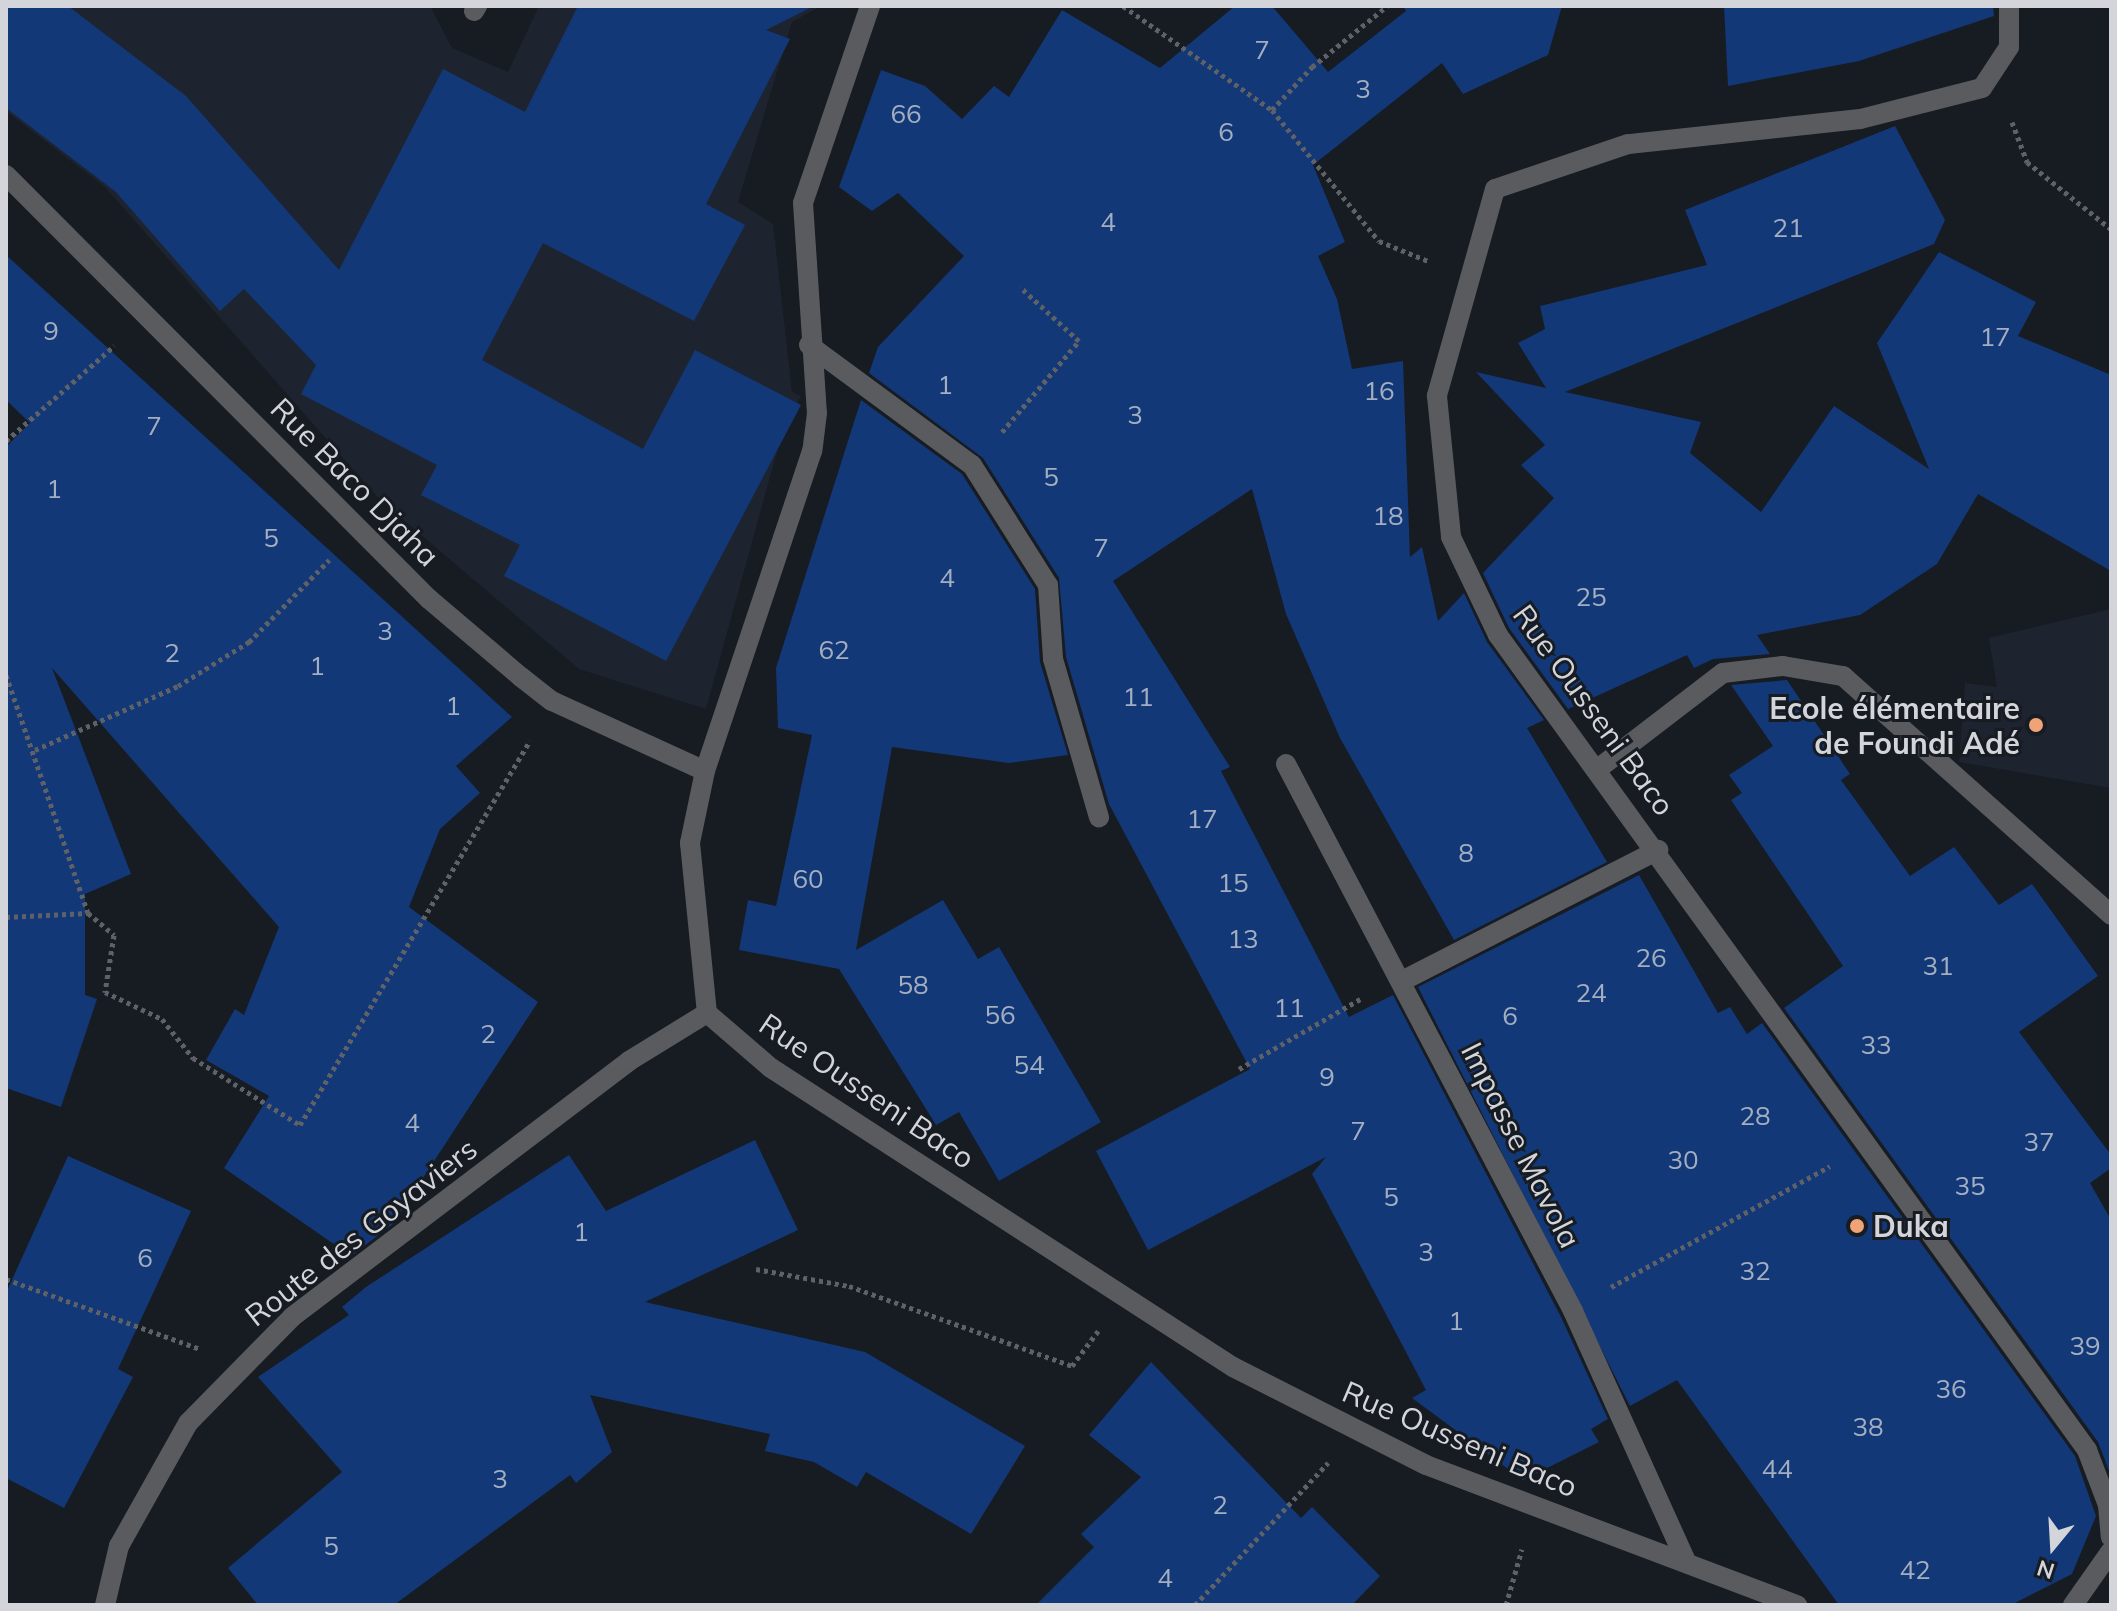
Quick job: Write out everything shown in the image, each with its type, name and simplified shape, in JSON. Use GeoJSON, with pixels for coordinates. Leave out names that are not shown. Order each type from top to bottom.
{"type":"FeatureCollection","features":[{"type":"Feature","properties":{"kind":"street"},"geometry":{"type":"LineString","coordinates":[[707,1013],[690,843],[705,771],[812,451],[817,413],[809,345],[803,203],[870,6]]}},
{"type":"Feature","properties":{"kind":"street"},"geometry":{"type":"LineString","coordinates":[[1993,73],[2009,47],[2009,6]]}},
{"type":"Feature","properties":{"kind":"street","name":"Rue Ousseni Baco"},"geometry":{"type":"LineString","coordinates":[[1993,73],[1982,88],[1860,119],[1628,144],[1495,189],[1437,396],[1451,537],[1498,635],[1599,768],[2087,1450],[2108,1505],[2111,1537]]}},
{"type":"Feature","properties":{"kind":"street","name":"Rue Baco Djaha"},"geometry":{"type":"LineString","coordinates":[[6,175],[429,599],[552,701],[705,771]]}},
{"type":"Feature","properties":{"kind":"street"},"geometry":{"type":"LineString","coordinates":[[809,345],[972,465],[1048,585],[1053,659],[1099,817]]}},
{"type":"Feature","properties":{"kind":"street"},"geometry":{"type":"LineString","coordinates":[[1599,768],[1723,673],[1783,666],[1843,676],[2111,915]]}},
{"type":"Feature","properties":{"kind":"street","name":"Impasse Mavola"},"geometry":{"type":"LineString","coordinates":[[1286,764],[1573,1311],[1686,1561]]}},
{"type":"Feature","properties":{"kind":"street"},"geometry":{"type":"LineString","coordinates":[[1400,979],[1658,850]]}},
{"type":"Feature","properties":{"kind":"street","name":"Rue Ousseni Baco"},"geometry":{"type":"LineString","coordinates":[[707,1013],[771,1068],[1123,1297],[1356,1433],[1797,1605]]}},
{"type":"Feature","properties":{"kind":"street","name":"Route des Goyaviers"},"geometry":{"type":"LineString","coordinates":[[105,1605],[119,1546],[188,1423],[292,1317],[629,1061],[707,1013]]}},
{"type":"Feature","properties":{"kind":"street"},"geometry":{"type":"LineString","coordinates":[[2073,1605],[2111,1551]]}},
{"type":"Feature","properties":{"kind":"path"},"geometry":{"type":"LineString","coordinates":[[1123,6],[1272,110],[1379,241],[1469,278]]}},
{"type":"Feature","properties":{"kind":"path"},"geometry":{"type":"LineString","coordinates":[[1272,110],[1312,67],[1387,6]]}},
{"type":"Feature","properties":{"kind":"path"},"geometry":{"type":"LineString","coordinates":[[1993,73],[2027,162],[2111,229]]}},
{"type":"Feature","properties":{"kind":"path"},"geometry":{"type":"LineString","coordinates":[[972,465],[1079,341],[1020,287]]}},
{"type":"Feature","properties":{"kind":"path"},"geometry":{"type":"LineString","coordinates":[[6,441],[148,317]]}},
{"type":"Feature","properties":{"kind":"path"},"geometry":{"type":"LineString","coordinates":[[35,750],[178,686],[249,642],[360,530]]}},
{"type":"Feature","properties":{"kind":"path"},"geometry":{"type":"LineString","coordinates":[[6,675],[35,750],[88,913],[114,935],[105,992],[162,1019],[193,1058],[300,1125],[552,701]]}},
{"type":"Feature","properties":{"kind":"path"},"geometry":{"type":"LineString","coordinates":[[6,917],[88,913]]}},
{"type":"Feature","properties":{"kind":"path"},"geometry":{"type":"LineString","coordinates":[[1239,1069],[1400,979]]}},
{"type":"Feature","properties":{"kind":"path"},"geometry":{"type":"LineString","coordinates":[[1573,1311],[1868,1143]]}},
{"type":"Feature","properties":{"kind":"path"},"geometry":{"type":"LineString","coordinates":[[756,1269],[849,1286],[1072,1366],[1123,1297]]}},
{"type":"Feature","properties":{"kind":"path"},"geometry":{"type":"LineString","coordinates":[[6,1279],[178,1337],[239,1370]]}},
{"type":"Feature","properties":{"kind":"path"},"geometry":{"type":"LineString","coordinates":[[1195,1605],[1356,1433]]}},
{"type":"Feature","properties":{"kind":"path"},"geometry":{"type":"LineString","coordinates":[[1506,1605],[1534,1505]]}},
{"type":"Feature","properties":{"kind":"shaded area"},"geometry":{"type":"Polygon","coordinates":[[[6,6],[430,6],[452,48],[508,72],[539,6],[821,6],[792,22],[738,202],[773,224],[792,392],[801,396],[782,433],[706,709],[579,669],[380,500],[105,187],[6,111],[6,6]]]}},
{"type":"Feature","properties":{"kind":"shaded area","name":"Ecole élémentaire de Foundi Adé"},"geometry":{"type":"Polygon","coordinates":[[[2111,609],[2111,788],[1959,762],[1965,683],[1997,687],[1989,638],[2111,609]]]}},
{"type":"Feature","properties":{"kind":"building"},"geometry":{"type":"Polygon","coordinates":[[[6,6],[68,6],[186,96],[339,270],[443,69],[525,112],[578,6],[814,6],[766,30],[790,39],[706,204],[745,225],[694,321],[543,243],[482,360],[643,449],[695,350],[801,405],[666,661],[504,576],[520,545],[421,495],[437,465],[301,394],[316,365],[244,289],[220,311],[116,192],[6,108],[6,6]]]}},
{"type":"Feature","properties":{"kind":"building"},"geometry":{"type":"Polygon","coordinates":[[[1235,6],[1272,6],[1328,72],[1406,11],[1403,6],[1562,6],[1548,55],[1463,94],[1442,63],[1313,165],[1345,242],[1318,256],[1337,299],[1352,369],[1403,361],[1410,557],[1422,547],[1438,621],[1464,593],[1487,642],[1544,720],[1527,728],[1607,862],[1454,940],[1340,738],[1286,614],[1252,489],[1113,581],[1230,767],[1221,771],[1349,1017],[1393,995],[1561,1317],[1608,1419],[1591,1429],[1599,1442],[1523,1480],[1412,1398],[1426,1390],[1312,1174],[1326,1157],[1148,1250],[1096,1151],[1250,1069],[1109,804],[1066,657],[1059,578],[983,458],[869,373],[878,347],[964,256],[898,193],[872,211],[839,187],[881,70],[925,86],[962,119],[994,86],[1009,97],[1062,10],[1160,68],[1235,6]]]}},
{"type":"Feature","properties":{"kind":"building"},"geometry":{"type":"Polygon","coordinates":[[[1724,6],[1993,6],[1994,16],[1859,61],[1728,86],[1724,6]]]}},
{"type":"Feature","properties":{"kind":"building"},"geometry":{"type":"Polygon","coordinates":[[[1895,126],[1945,220],[1934,244],[1565,392],[1701,422],[1690,453],[1761,512],[1834,406],[1929,469],[1877,343],[1939,252],[2036,302],[2018,336],[2111,375],[2111,571],[1978,494],[1937,564],[1860,615],[1757,635],[1770,654],[1713,659],[1694,668],[1687,655],[1568,709],[1509,628],[1483,573],[1554,498],[1521,465],[1545,445],[1476,372],[1546,388],[1518,343],[1545,329],[1540,306],[1707,265],[1685,210],[1895,126]]]}},
{"type":"Feature","properties":{"kind":"building"},"geometry":{"type":"Polygon","coordinates":[[[6,255],[512,717],[456,766],[480,793],[440,829],[409,907],[538,1002],[393,1224],[351,1256],[224,1168],[269,1096],[206,1060],[235,1009],[244,1015],[279,927],[52,668],[131,874],[85,894],[85,995],[97,999],[61,1107],[6,1088],[6,447],[30,423],[6,400],[6,255]]]}},
{"type":"Feature","properties":{"kind":"building"},"geometry":{"type":"Polygon","coordinates":[[[861,400],[962,474],[1035,589],[1040,662],[1068,755],[1009,763],[892,747],[856,950],[943,900],[978,959],[999,947],[1101,1122],[999,1181],[959,1112],[936,1125],[839,969],[739,950],[748,900],[776,906],[812,735],[778,728],[776,668],[861,400]]]}},
{"type":"Feature","properties":{"kind":"building"},"geometry":{"type":"Polygon","coordinates":[[[1787,680],[1850,774],[1841,780],[1910,876],[1954,847],[1999,905],[2032,884],[2098,976],[2019,1032],[2111,1155],[2111,1168],[2090,1183],[2111,1220],[2111,1476],[2098,1442],[1784,1008],[1843,966],[1731,800],[1742,793],[1729,775],[1773,746],[1731,685],[1787,680]]]}},
{"type":"Feature","properties":{"kind":"building"},"geometry":{"type":"Polygon","coordinates":[[[1639,875],[1718,1013],[1730,1007],[1747,1034],[1762,1023],[2075,1456],[2096,1516],[2072,1574],[2011,1605],[1839,1605],[1677,1380],[1630,1406],[1418,987],[1639,875]]]}},
{"type":"Feature","properties":{"kind":"building"},"geometry":{"type":"Polygon","coordinates":[[[755,1140],[798,1230],[645,1302],[865,1352],[1025,1446],[971,1534],[866,1472],[857,1487],[814,1462],[765,1451],[770,1434],[590,1395],[612,1452],[576,1483],[570,1475],[394,1605],[258,1605],[228,1568],[342,1472],[258,1377],[349,1315],[342,1307],[366,1287],[569,1155],[606,1211],[755,1140]]]}},
{"type":"Feature","properties":{"kind":"building"},"geometry":{"type":"Polygon","coordinates":[[[68,1156],[191,1211],[118,1369],[133,1377],[64,1508],[6,1478],[6,1293],[68,1156]]]}},
{"type":"Feature","properties":{"kind":"building"},"geometry":{"type":"Polygon","coordinates":[[[1151,1362],[1301,1518],[1312,1507],[1380,1576],[1352,1605],[1036,1605],[1094,1547],[1081,1534],[1141,1477],[1089,1435],[1151,1362]]]}},
{"type":"Feature","properties":{"kind":"place","name":"Ecole élémentaire de Foundi Adé"},"geometry":{"type":"Point","coordinates":[2036,725]}},
{"type":"Feature","properties":{"kind":"place","name":"Duka"},"geometry":{"type":"Point","coordinates":[1857,1226]}}]}
